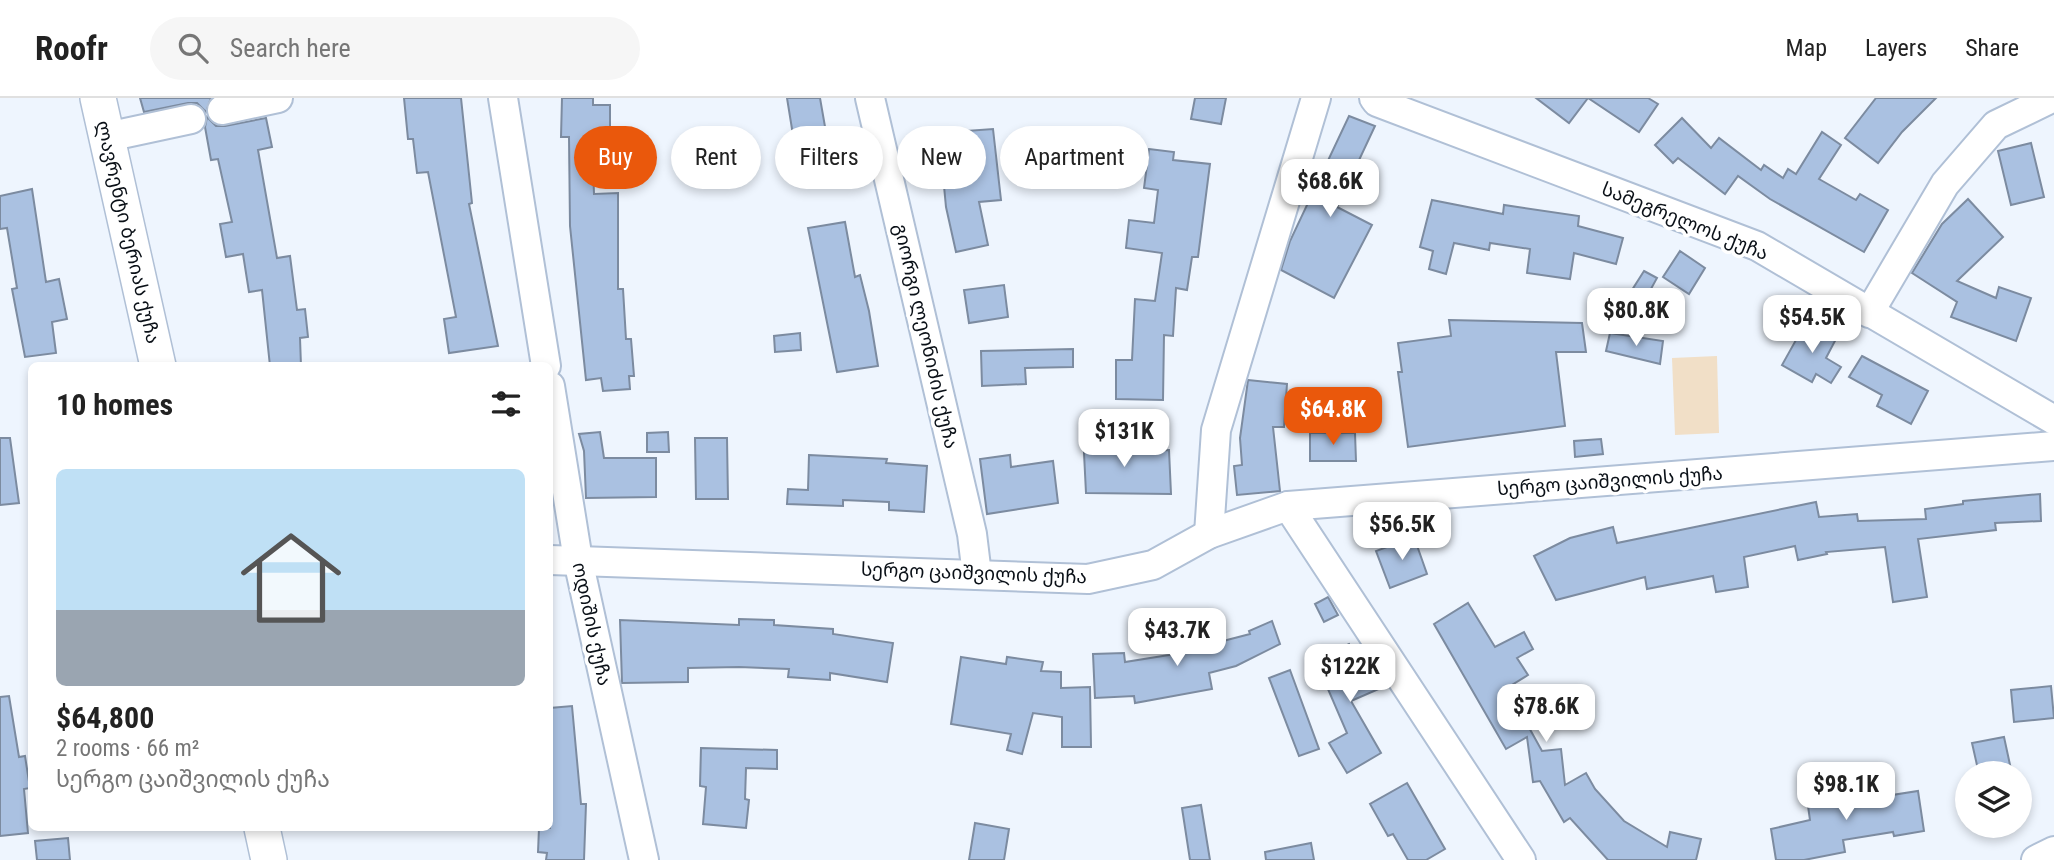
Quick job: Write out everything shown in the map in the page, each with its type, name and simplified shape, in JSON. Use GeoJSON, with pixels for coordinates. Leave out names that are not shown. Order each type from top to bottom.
{"type":"FeatureCollection","features":[{"type":"Feature","properties":{"kind":"main road","name":"ლავრენტი ბერიას ქუჩა"},"geometry":{"type":"LineString","coordinates":[[99,98],[157,362]]}},
{"type":"Feature","properties":{"kind":"main road"},"geometry":{"type":"LineString","coordinates":[[262,831],[269,860]]}},
{"type":"Feature","properties":{"kind":"street"},"geometry":{"type":"LineString","coordinates":[[222,110],[278,98]]}},
{"type":"Feature","properties":{"kind":"street"},"geometry":{"type":"LineString","coordinates":[[503,98],[545,362]]}},
{"type":"Feature","properties":{"kind":"street","name":"გიორგი ლეონიძის ქუჩა"},"geometry":{"type":"LineString","coordinates":[[870,98],[972,534],[977,575]]}},
{"type":"Feature","properties":{"kind":"street"},"geometry":{"type":"LineString","coordinates":[[1209,534],[1216,430],[1316,98]]}},
{"type":"Feature","properties":{"kind":"street","name":"სამეგრელოს ქუჩა"},"geometry":{"type":"LineString","coordinates":[[1374,98],[1377,102],[1757,246],[2054,420]]}},
{"type":"Feature","properties":{"kind":"street"},"geometry":{"type":"LineString","coordinates":[[1869,313],[1945,184],[1996,125],[2052,98]]}},
{"type":"Feature","properties":{"kind":"street"},"geometry":{"type":"LineString","coordinates":[[107,137],[191,119]]}},
{"type":"Feature","properties":{"kind":"street","name":"ოდიშის ქუჩა"},"geometry":{"type":"LineString","coordinates":[[553,405],[578,560],[644,860]]}},
{"type":"Feature","properties":{"kind":"street","name":"სერგო ცაიშვილის ქუჩა"},"geometry":{"type":"LineString","coordinates":[[553,560],[1088,579],[1153,565],[1209,534],[1288,506],[2054,446]]}},
{"type":"Feature","properties":{"kind":"street"},"geometry":{"type":"LineString","coordinates":[[1288,506],[1521,860]]}},
{"type":"Feature","properties":{"kind":"street"},"geometry":{"type":"LineString","coordinates":[[2036,860],[2054,851]]}},
{"type":"Feature","properties":{"kind":"shaded area"},"geometry":{"type":"Polygon","coordinates":[[[1717,356],[1719,433],[1675,435],[1672,358],[1717,356]]]}},
{"type":"Feature","properties":{"kind":"building"},"geometry":{"type":"Polygon","coordinates":[[[140,98],[211,98],[206,112],[197,103],[188,103],[144,112],[140,98]]]}},
{"type":"Feature","properties":{"kind":"building"},"geometry":{"type":"Polygon","coordinates":[[[404,98],[461,98],[472,203],[469,204],[498,346],[449,353],[444,319],[456,317],[428,172],[417,173],[413,139],[408,139],[404,98]]]}},
{"type":"Feature","properties":{"kind":"building"},"geometry":{"type":"Polygon","coordinates":[[[562,98],[593,98],[593,105],[610,105],[610,126],[574,126],[574,189],[594,189],[594,194],[618,193],[618,289],[623,289],[626,339],[631,339],[634,376],[629,376],[630,389],[603,391],[601,378],[586,380],[570,226],[569,137],[561,137],[562,98]]]}},
{"type":"Feature","properties":{"kind":"building"},"geometry":{"type":"Polygon","coordinates":[[[787,98],[820,98],[825,126],[792,126],[787,98]]]}},
{"type":"Feature","properties":{"kind":"building"},"geometry":{"type":"Polygon","coordinates":[[[1195,98],[1226,98],[1221,124],[1191,119],[1195,98]]]}},
{"type":"Feature","properties":{"kind":"building"},"geometry":{"type":"Polygon","coordinates":[[[1536,98],[1588,98],[1569,123],[1536,98]]]}},
{"type":"Feature","properties":{"kind":"building"},"geometry":{"type":"Polygon","coordinates":[[[1588,98],[1648,98],[1658,104],[1639,132],[1588,98]]]}},
{"type":"Feature","properties":{"kind":"building"},"geometry":{"type":"Polygon","coordinates":[[[1876,98],[1936,98],[1902,132],[1878,163],[1845,138],[1876,98]]]}},
{"type":"Feature","properties":{"kind":"building"},"geometry":{"type":"Polygon","coordinates":[[[1349,116],[1375,126],[1337,207],[1372,225],[1334,298],[1281,270],[1290,241],[1349,116]]]}},
{"type":"Feature","properties":{"kind":"building"},"geometry":{"type":"Polygon","coordinates":[[[207,117],[216,126],[266,118],[272,147],[258,150],[277,258],[290,256],[297,310],[305,309],[308,337],[300,338],[301,362],[270,362],[262,290],[249,292],[243,254],[226,257],[220,224],[232,222],[218,159],[211,160],[205,127],[207,117]]]}},
{"type":"Feature","properties":{"kind":"building"},"geometry":{"type":"Polygon","coordinates":[[[1682,118],[1711,148],[1719,138],[1761,170],[1764,165],[1783,178],[1788,169],[1796,174],[1822,132],[1841,145],[1819,179],[1856,200],[1860,194],[1888,210],[1864,252],[1770,199],[1738,176],[1725,194],[1678,158],[1673,163],[1655,145],[1682,118]]]}},
{"type":"Feature","properties":{"kind":"building"},"geometry":{"type":"Polygon","coordinates":[[[993,129],[1001,200],[979,202],[988,245],[956,252],[944,189],[986,189],[986,130],[993,129]]]}},
{"type":"Feature","properties":{"kind":"building"},"geometry":{"type":"Polygon","coordinates":[[[2031,143],[2044,197],[2011,205],[1998,151],[2031,143]]]}},
{"type":"Feature","properties":{"kind":"building"},"geometry":{"type":"Polygon","coordinates":[[[1149,149],[1174,152],[1173,160],[1210,164],[1198,257],[1192,257],[1187,290],[1176,288],[1173,336],[1164,335],[1163,400],[1116,399],[1116,360],[1132,360],[1135,299],[1155,301],[1162,253],[1126,248],[1129,220],[1154,223],[1158,190],[1149,189],[1149,149]]]}},
{"type":"Feature","properties":{"kind":"building"},"geometry":{"type":"Polygon","coordinates":[[[32,189],[46,282],[59,279],[67,319],[52,322],[56,353],[25,357],[12,289],[17,288],[7,228],[0,229],[0,196],[32,189]]]}},
{"type":"Feature","properties":{"kind":"building"},"geometry":{"type":"Polygon","coordinates":[[[1968,199],[2003,237],[1957,281],[1996,298],[1999,287],[2031,298],[2016,341],[1951,317],[1957,302],[1912,273],[1942,224],[1968,199]]]}},
{"type":"Feature","properties":{"kind":"building"},"geometry":{"type":"Polygon","coordinates":[[[1432,200],[1503,214],[1504,205],[1579,216],[1578,226],[1623,238],[1616,264],[1574,253],[1570,279],[1527,273],[1530,249],[1490,243],[1489,250],[1454,243],[1446,274],[1429,269],[1433,251],[1420,247],[1432,200]]]}},
{"type":"Feature","properties":{"kind":"building"},"geometry":{"type":"Polygon","coordinates":[[[845,222],[855,277],[860,275],[869,311],[878,366],[837,372],[808,228],[845,222]]]}},
{"type":"Feature","properties":{"kind":"building"},"geometry":{"type":"Polygon","coordinates":[[[1680,251],[1705,268],[1689,294],[1663,277],[1680,251]]]}},
{"type":"Feature","properties":{"kind":"building"},"geometry":{"type":"Polygon","coordinates":[[[1644,271],[1657,278],[1646,298],[1632,290],[1644,271]]]}},
{"type":"Feature","properties":{"kind":"building"},"geometry":{"type":"Polygon","coordinates":[[[1004,285],[1008,317],[969,323],[964,290],[1004,285]]]}},
{"type":"Feature","properties":{"kind":"building"},"geometry":{"type":"Polygon","coordinates":[[[1449,320],[1582,323],[1586,352],[1556,352],[1565,426],[1408,447],[1398,372],[1402,372],[1398,343],[1451,336],[1449,320]]]}},
{"type":"Feature","properties":{"kind":"building"},"geometry":{"type":"Polygon","coordinates":[[[1806,322],[1836,339],[1826,358],[1841,367],[1831,383],[1816,374],[1812,382],[1782,365],[1806,322]]]}},
{"type":"Feature","properties":{"kind":"building"},"geometry":{"type":"Polygon","coordinates":[[[800,333],[801,350],[775,352],[774,336],[800,333]]]}},
{"type":"Feature","properties":{"kind":"building"},"geometry":{"type":"Polygon","coordinates":[[[1610,333],[1663,341],[1660,364],[1606,351],[1610,333]]]}},
{"type":"Feature","properties":{"kind":"building"},"geometry":{"type":"Polygon","coordinates":[[[1073,349],[1073,367],[1025,368],[1026,384],[982,386],[981,351],[1073,349]]]}},
{"type":"Feature","properties":{"kind":"building"},"geometry":{"type":"Polygon","coordinates":[[[1862,356],[1928,391],[1911,424],[1877,406],[1882,395],[1849,377],[1862,356]]]}},
{"type":"Feature","properties":{"kind":"building"},"geometry":{"type":"Polygon","coordinates":[[[1248,380],[1287,384],[1284,427],[1273,427],[1280,491],[1237,495],[1234,466],[1242,465],[1240,438],[1248,380]]]}},
{"type":"Feature","properties":{"kind":"building"},"geometry":{"type":"Polygon","coordinates":[[[600,432],[604,458],[656,458],[656,497],[586,498],[584,451],[579,434],[600,432]]]}},
{"type":"Feature","properties":{"kind":"building"},"geometry":{"type":"Polygon","coordinates":[[[668,432],[669,452],[647,452],[647,433],[668,432]]]}},
{"type":"Feature","properties":{"kind":"building"},"geometry":{"type":"Polygon","coordinates":[[[1108,432],[1108,450],[1169,450],[1171,494],[1086,493],[1083,433],[1108,432]]]}},
{"type":"Feature","properties":{"kind":"building"},"geometry":{"type":"Polygon","coordinates":[[[1310,433],[1355,433],[1356,461],[1310,461],[1310,433]]]}},
{"type":"Feature","properties":{"kind":"building"},"geometry":{"type":"Polygon","coordinates":[[[0,438],[10,438],[19,503],[0,505],[0,438]]]}},
{"type":"Feature","properties":{"kind":"building"},"geometry":{"type":"Polygon","coordinates":[[[695,438],[727,438],[728,499],[696,499],[695,438]]]}},
{"type":"Feature","properties":{"kind":"building"},"geometry":{"type":"Polygon","coordinates":[[[1601,439],[1603,454],[1575,457],[1574,441],[1601,439]]]}},
{"type":"Feature","properties":{"kind":"building"},"geometry":{"type":"Polygon","coordinates":[[[809,455],[887,459],[886,463],[927,466],[924,512],[889,510],[889,502],[843,500],[843,506],[787,504],[788,489],[808,490],[809,455]]]}},
{"type":"Feature","properties":{"kind":"building"},"geometry":{"type":"Polygon","coordinates":[[[1010,455],[1011,467],[1053,461],[1058,503],[987,514],[980,459],[1010,455]]]}},
{"type":"Feature","properties":{"kind":"building"},"geometry":{"type":"Polygon","coordinates":[[[2040,494],[2041,521],[1995,523],[1996,530],[1918,539],[1927,597],[1893,602],[1885,547],[1826,552],[1827,554],[1798,560],[1795,546],[1744,557],[1748,587],[1716,592],[1713,576],[1647,589],[1645,577],[1556,600],[1534,556],[1570,538],[1613,527],[1617,543],[1816,502],[1819,517],[1857,514],[1858,521],[1926,519],[1925,509],[1963,504],[1963,501],[2040,494]]]}},
{"type":"Feature","properties":{"kind":"building"},"geometry":{"type":"Polygon","coordinates":[[[1414,537],[1427,574],[1390,588],[1376,551],[1414,537]]]}},
{"type":"Feature","properties":{"kind":"building"},"geometry":{"type":"Polygon","coordinates":[[[1328,597],[1338,615],[1324,622],[1315,604],[1328,597]]]}},
{"type":"Feature","properties":{"kind":"building"},"geometry":{"type":"Polygon","coordinates":[[[1468,603],[1495,647],[1524,632],[1533,649],[1517,658],[1528,675],[1507,688],[1542,751],[1561,749],[1565,785],[1586,773],[1595,789],[1624,821],[1667,847],[1670,832],[1701,839],[1696,860],[1608,860],[1570,818],[1564,822],[1540,781],[1533,782],[1527,737],[1506,749],[1434,624],[1468,603]]]}},
{"type":"Feature","properties":{"kind":"building"},"geometry":{"type":"Polygon","coordinates":[[[739,619],[774,620],[774,625],[833,629],[833,634],[893,643],[887,682],[830,673],[830,680],[788,677],[789,669],[739,667],[688,668],[688,682],[622,683],[620,620],[739,625],[739,619]]]}},
{"type":"Feature","properties":{"kind":"building"},"geometry":{"type":"Polygon","coordinates":[[[1272,621],[1280,644],[1236,666],[1209,673],[1212,689],[1135,703],[1134,696],[1095,698],[1093,654],[1124,653],[1125,662],[1169,655],[1250,634],[1249,631],[1272,621]]]}},
{"type":"Feature","properties":{"kind":"building"},"geometry":{"type":"Polygon","coordinates":[[[1349,644],[1359,666],[1370,661],[1381,688],[1351,701],[1381,753],[1347,773],[1329,743],[1347,733],[1315,659],[1349,644]]]}},
{"type":"Feature","properties":{"kind":"building"},"geometry":{"type":"Polygon","coordinates":[[[961,657],[1006,664],[1007,657],[1043,662],[1041,671],[1061,672],[1061,688],[1090,687],[1091,747],[1062,747],[1062,717],[1033,713],[1022,754],[1007,750],[1011,734],[951,724],[961,657]]]}},
{"type":"Feature","properties":{"kind":"building"},"geometry":{"type":"Polygon","coordinates":[[[1290,670],[1319,749],[1299,756],[1269,678],[1290,670]]]}},
{"type":"Feature","properties":{"kind":"building"},"geometry":{"type":"Polygon","coordinates":[[[2051,686],[2054,718],[2014,722],[2011,690],[2051,686]]]}},
{"type":"Feature","properties":{"kind":"building"},"geometry":{"type":"Polygon","coordinates":[[[9,696],[19,757],[25,756],[28,788],[24,789],[28,833],[0,836],[0,697],[9,696]]]}},
{"type":"Feature","properties":{"kind":"building"},"geometry":{"type":"Polygon","coordinates":[[[572,706],[581,804],[586,804],[584,860],[546,860],[547,853],[538,852],[539,831],[553,831],[553,708],[572,706]]]}},
{"type":"Feature","properties":{"kind":"building"},"geometry":{"type":"Polygon","coordinates":[[[2004,737],[2009,761],[1976,761],[1972,743],[2004,737]]]}},
{"type":"Feature","properties":{"kind":"building"},"geometry":{"type":"Polygon","coordinates":[[[701,748],[777,750],[777,769],[746,768],[745,799],[749,800],[746,828],[703,824],[706,787],[700,786],[701,748]]]}},
{"type":"Feature","properties":{"kind":"building"},"geometry":{"type":"Polygon","coordinates":[[[1407,783],[1445,849],[1426,860],[1408,860],[1393,834],[1388,836],[1370,804],[1407,783]]]}},
{"type":"Feature","properties":{"kind":"building"},"geometry":{"type":"Polygon","coordinates":[[[1838,788],[1839,794],[1877,788],[1879,797],[1918,791],[1924,831],[1894,836],[1893,832],[1843,840],[1845,852],[1804,860],[1776,860],[1771,829],[1810,820],[1806,792],[1838,788]]]}},
{"type":"Feature","properties":{"kind":"building"},"geometry":{"type":"Polygon","coordinates":[[[1201,805],[1210,860],[1190,860],[1182,808],[1201,805]]]}},
{"type":"Feature","properties":{"kind":"building"},"geometry":{"type":"Polygon","coordinates":[[[975,823],[1009,829],[1004,860],[969,860],[975,823]]]}},
{"type":"Feature","properties":{"kind":"building"},"geometry":{"type":"Polygon","coordinates":[[[68,838],[70,860],[37,860],[35,841],[68,838]]]}},
{"type":"Feature","properties":{"kind":"building"},"geometry":{"type":"Polygon","coordinates":[[[1311,843],[1314,860],[1266,860],[1265,852],[1311,843]]]}}]}
